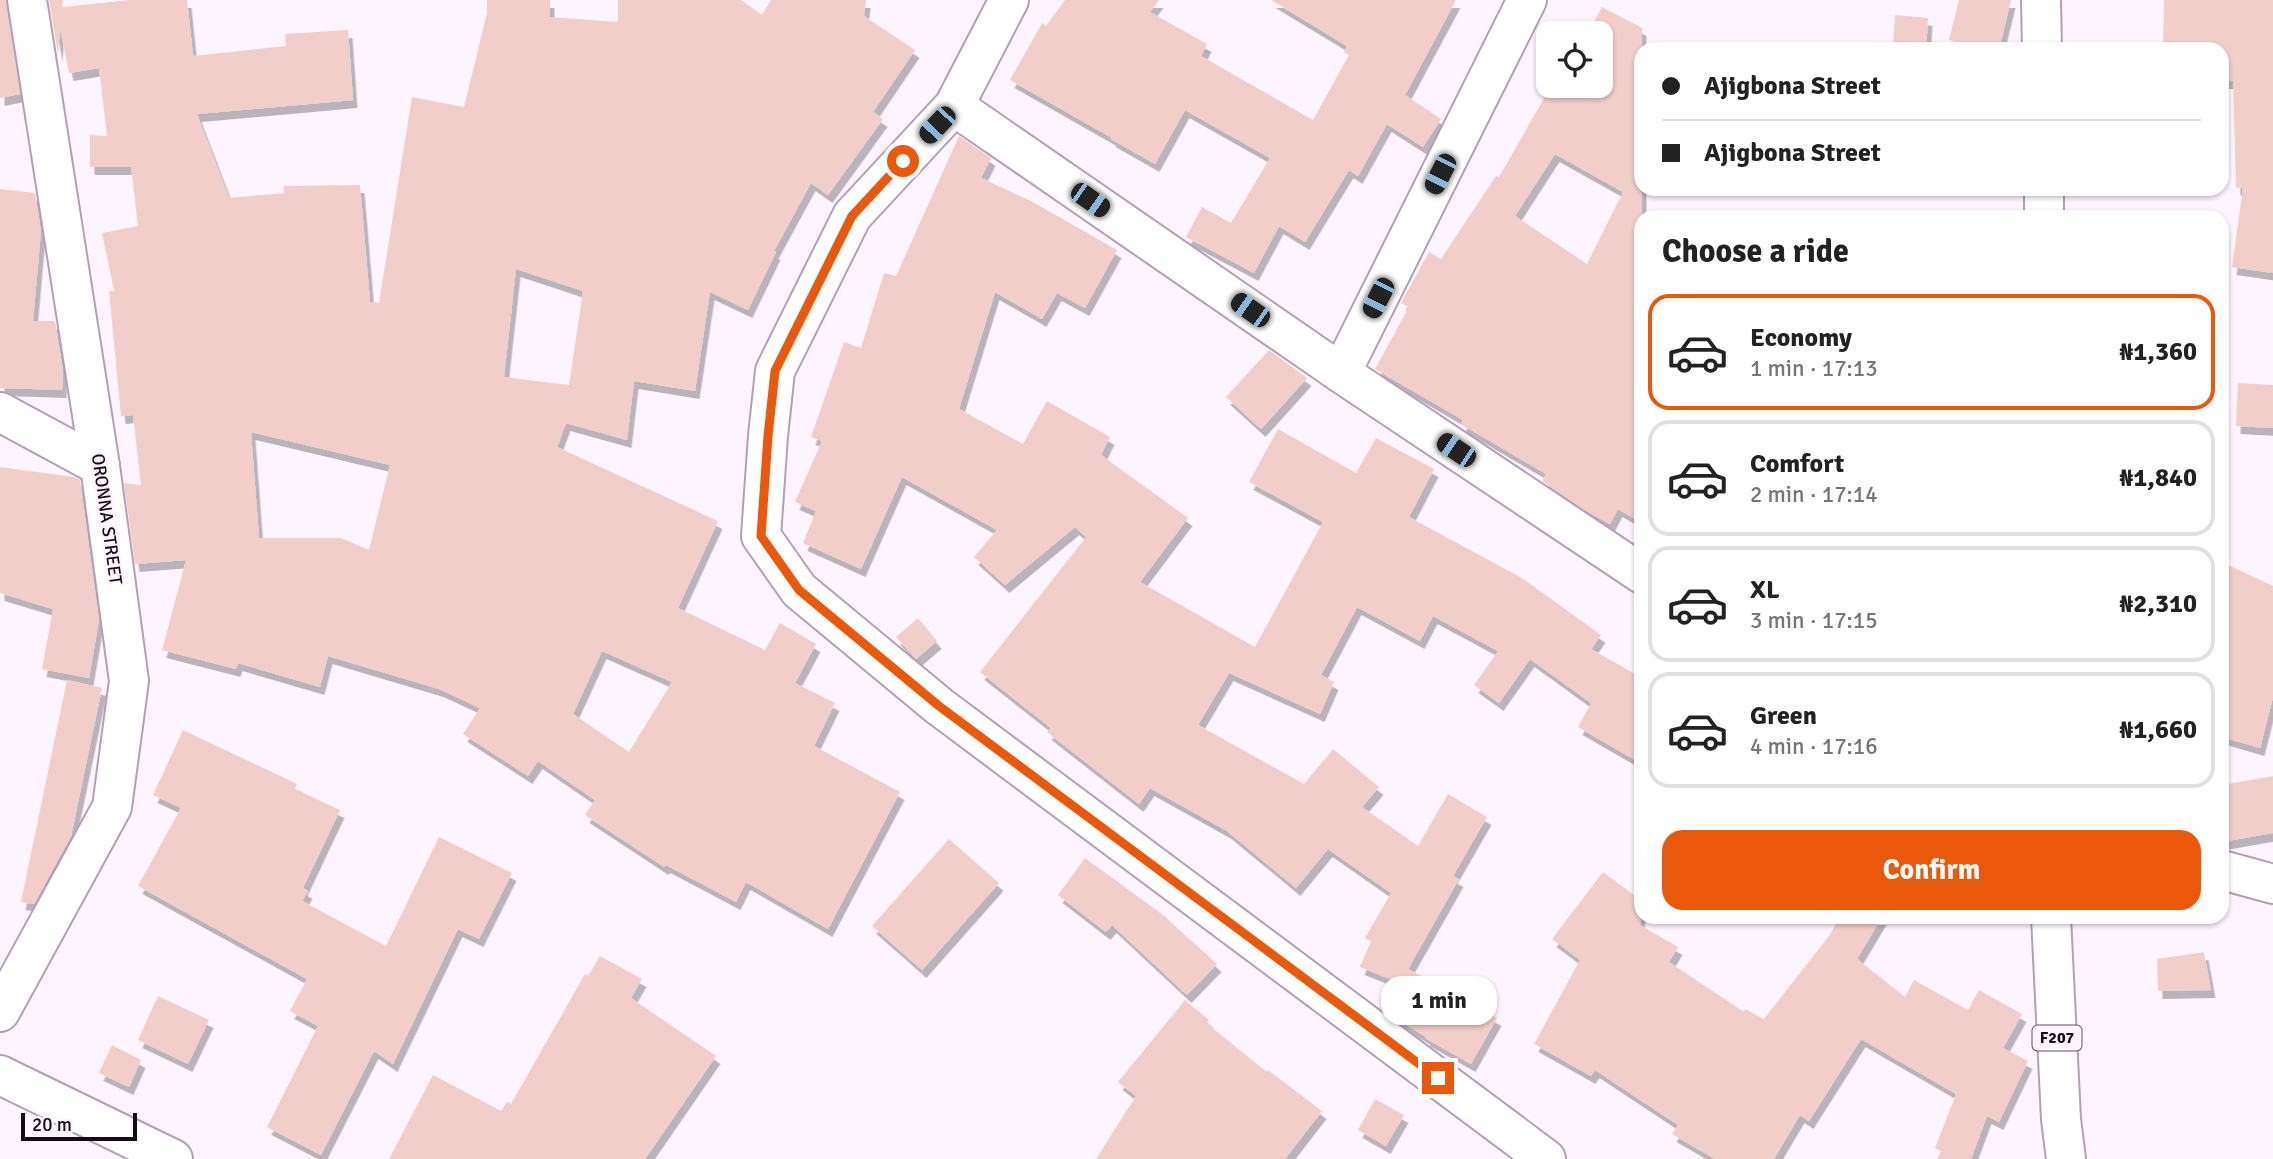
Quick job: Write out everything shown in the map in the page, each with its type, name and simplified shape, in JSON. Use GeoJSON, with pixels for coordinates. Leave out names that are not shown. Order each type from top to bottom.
{"type":"FeatureCollection","features":[{"type":"Feature","properties":{"kind":"street","name":"ORONNA STREET"},"geometry":{"type":"LineString","coordinates":[[0,1012],[113,807],[129,681],[100,466],[27,0]]}},
{"type":"Feature","properties":{"kind":"street"},"geometry":{"type":"LineString","coordinates":[[1009,0],[954,107],[852,216],[775,371],[761,536],[799,590],[939,706],[1546,1159]]}},
{"type":"Feature","properties":{"kind":"street"},"geometry":{"type":"LineString","coordinates":[[1340,373],[1527,0]]}},
{"type":"Feature","properties":{"kind":"street"},"geometry":{"type":"LineString","coordinates":[[2041,0],[2042,42]]}},
{"type":"Feature","properties":{"kind":"street"},"geometry":{"type":"LineString","coordinates":[[954,107],[1340,373],[1634,569]]}},
{"type":"Feature","properties":{"kind":"street"},"geometry":{"type":"LineString","coordinates":[[0,412],[100,466]]}},
{"type":"Feature","properties":{"kind":"street"},"geometry":{"type":"LineString","coordinates":[[2229,872],[2273,884]]}},
{"type":"Feature","properties":{"kind":"street","name":"F207"},"geometry":{"type":"LineString","coordinates":[[2051,924],[2061,1119],[2066,1159]]}},
{"type":"Feature","properties":{"kind":"street"},"geometry":{"type":"LineString","coordinates":[[0,1075],[173,1159]]}},
{"type":"Feature","properties":{"kind":"building"},"geometry":{"type":"Polygon","coordinates":[[[0,0],[6,0],[20,94],[0,98],[0,0]]]}},
{"type":"Feature","properties":{"kind":"building"},"geometry":{"type":"Polygon","coordinates":[[[49,0],[63,0],[62,7],[131,0],[187,0],[193,56],[286,46],[285,34],[348,30],[353,100],[197,114],[229,198],[284,193],[284,186],[360,185],[370,302],[379,303],[412,97],[464,107],[487,13],[487,0],[550,0],[550,17],[618,22],[618,0],[741,0],[762,15],[771,0],[866,0],[864,16],[915,50],[873,112],[883,119],[828,195],[811,183],[774,251],[776,252],[748,310],[710,292],[695,391],[634,381],[627,440],[566,423],[557,447],[718,521],[678,608],[765,650],[780,623],[816,644],[795,683],[835,703],[814,746],[900,792],[828,929],[746,882],[736,902],[666,865],[664,867],[585,815],[595,800],[538,761],[528,776],[463,734],[480,708],[439,689],[328,656],[320,687],[238,663],[236,669],[162,650],[186,560],[135,564],[124,483],[141,485],[133,415],[121,416],[109,291],[114,291],[102,233],[138,226],[131,167],[90,167],[90,135],[107,136],[99,68],[69,73],[60,28],[58,54],[49,0]],[[516,269],[504,377],[569,385],[583,291],[516,269]],[[251,432],[259,538],[341,538],[369,550],[390,465],[251,432]],[[602,651],[573,714],[629,752],[672,682],[602,651]]]}},
{"type":"Feature","properties":{"kind":"building"},"geometry":{"type":"Polygon","coordinates":[[[1065,0],[1159,0],[1150,12],[1207,44],[1201,56],[1313,120],[1349,55],[1344,52],[1347,46],[1271,0],[1456,0],[1405,95],[1441,119],[1423,147],[1387,124],[1358,176],[1349,170],[1305,242],[1279,226],[1254,273],[1186,237],[1202,207],[1231,223],[1270,158],[1185,110],[1155,164],[1010,80],[1042,23],[1046,26],[1065,0]]]}},
{"type":"Feature","properties":{"kind":"building"},"geometry":{"type":"Polygon","coordinates":[[[1959,0],[2011,0],[2001,42],[1949,40],[1959,0]]]}},
{"type":"Feature","properties":{"kind":"building"},"geometry":{"type":"Polygon","coordinates":[[[2164,0],[2273,0],[2273,273],[2232,267],[2243,187],[2236,188],[2233,81],[2229,81],[2229,42],[2163,42],[2164,0]]]}},
{"type":"Feature","properties":{"kind":"building"},"geometry":{"type":"Polygon","coordinates":[[[1602,7],[1642,28],[1642,42],[1634,42],[1634,196],[1642,196],[1642,210],[1634,210],[1634,518],[1618,509],[1610,524],[1588,512],[1542,481],[1546,474],[1461,424],[1463,420],[1375,369],[1409,307],[1401,303],[1429,252],[1441,259],[1496,176],[1499,177],[1544,98],[1613,98],[1613,21],[1594,21],[1602,7]],[[1555,154],[1515,216],[1587,264],[1623,192],[1555,154]]]}},
{"type":"Feature","properties":{"kind":"building"},"geometry":{"type":"Polygon","coordinates":[[[1895,15],[1928,18],[1926,42],[1893,42],[1895,15]]]}},
{"type":"Feature","properties":{"kind":"building"},"geometry":{"type":"Polygon","coordinates":[[[959,136],[991,158],[981,178],[1031,201],[1117,250],[1085,308],[1057,293],[1042,319],[995,292],[959,409],[1023,444],[1047,401],[1110,437],[1101,455],[1188,518],[1140,582],[1255,647],[1323,522],[1249,482],[1278,429],[1356,473],[1376,438],[1434,469],[1409,517],[1522,578],[1601,635],[1591,649],[1634,673],[1634,759],[1578,727],[1591,703],[1530,659],[1499,703],[1474,685],[1498,651],[1433,616],[1420,641],[1357,607],[1321,675],[1334,682],[1320,714],[1229,673],[1198,725],[1304,784],[1333,749],[1379,787],[1362,807],[1418,846],[1448,794],[1487,817],[1453,876],[1459,879],[1408,969],[1497,1018],[1471,1064],[1380,1008],[1395,981],[1360,967],[1371,941],[1365,938],[1391,893],[1328,849],[1296,888],[1227,831],[1150,788],[1139,804],[1047,732],[1051,728],[980,672],[1086,537],[1075,527],[1005,585],[974,557],[997,530],[902,477],[861,569],[803,543],[816,511],[795,502],[822,441],[811,437],[844,342],[861,348],[884,273],[896,276],[959,136]]]}},
{"type":"Feature","properties":{"kind":"building"},"geometry":{"type":"Polygon","coordinates":[[[0,189],[35,193],[41,231],[33,321],[55,321],[63,371],[62,390],[0,388],[0,189]]]}},
{"type":"Feature","properties":{"kind":"building"},"geometry":{"type":"Polygon","coordinates":[[[1269,350],[1307,378],[1261,429],[1226,397],[1269,350]]]}},
{"type":"Feature","properties":{"kind":"building"},"geometry":{"type":"Polygon","coordinates":[[[2238,383],[2273,385],[2273,428],[2236,426],[2238,383]]]}},
{"type":"Feature","properties":{"kind":"building"},"geometry":{"type":"Polygon","coordinates":[[[0,467],[80,480],[99,620],[89,678],[42,669],[53,609],[0,593],[0,467]]]}},
{"type":"Feature","properties":{"kind":"building"},"geometry":{"type":"Polygon","coordinates":[[[2229,565],[2273,586],[2273,697],[2260,748],[2229,739],[2229,565]]]}},
{"type":"Feature","properties":{"kind":"building"},"geometry":{"type":"Polygon","coordinates":[[[918,618],[937,641],[916,659],[896,637],[918,618]]]}},
{"type":"Feature","properties":{"kind":"building"},"geometry":{"type":"Polygon","coordinates":[[[67,680],[102,688],[71,836],[34,904],[21,902],[67,680]]]}},
{"type":"Feature","properties":{"kind":"building"},"geometry":{"type":"Polygon","coordinates":[[[183,730],[297,784],[295,789],[340,810],[303,888],[308,891],[302,901],[386,946],[439,837],[512,873],[479,939],[458,929],[393,1064],[374,1051],[321,1155],[267,1127],[318,1026],[290,1011],[307,979],[138,886],[181,808],[153,795],[183,730]]]}},
{"type":"Feature","properties":{"kind":"building"},"geometry":{"type":"Polygon","coordinates":[[[2273,776],[2273,833],[2229,841],[2229,784],[2273,776]]]}},
{"type":"Feature","properties":{"kind":"building"},"geometry":{"type":"Polygon","coordinates":[[[949,839],[999,883],[922,970],[872,926],[949,839]]]}},
{"type":"Feature","properties":{"kind":"building"},"geometry":{"type":"Polygon","coordinates":[[[1085,858],[1163,915],[1217,964],[1187,995],[1112,925],[1106,932],[1058,895],[1085,858]]]}},
{"type":"Feature","properties":{"kind":"building"},"geometry":{"type":"Polygon","coordinates":[[[1603,872],[1634,895],[1634,924],[1640,924],[1678,947],[1669,962],[1744,1012],[1745,1009],[1764,1019],[1836,924],[1878,924],[1857,959],[1905,997],[1914,980],[1968,1010],[1979,990],[2022,1014],[2003,1048],[2028,1061],[1999,1122],[1987,1116],[1971,1159],[1937,1159],[1941,1151],[1935,1148],[1956,1094],[1861,1039],[1809,1121],[1800,1115],[1774,1159],[1715,1159],[1672,1134],[1678,1125],[1595,1070],[1591,1076],[1534,1044],[1580,960],[1552,939],[1603,872]]]}},
{"type":"Feature","properties":{"kind":"building"},"geometry":{"type":"Polygon","coordinates":[[[2204,952],[2211,990],[2158,991],[2157,959],[2204,952]]]}},
{"type":"Feature","properties":{"kind":"building"},"geometry":{"type":"Polygon","coordinates":[[[600,956],[642,979],[631,998],[716,1056],[645,1159],[389,1159],[433,1075],[501,1111],[507,1102],[511,1104],[585,974],[588,976],[600,956]]]}},
{"type":"Feature","properties":{"kind":"building"},"geometry":{"type":"Polygon","coordinates":[[[158,996],[209,1020],[188,1064],[138,1040],[158,996]]]}},
{"type":"Feature","properties":{"kind":"building"},"geometry":{"type":"Polygon","coordinates":[[[1185,1000],[1209,1020],[1206,1023],[1267,1072],[1268,1070],[1322,1111],[1285,1159],[1096,1159],[1136,1096],[1118,1082],[1185,1000]]]}},
{"type":"Feature","properties":{"kind":"building"},"geometry":{"type":"Polygon","coordinates":[[[112,1045],[141,1060],[129,1087],[99,1073],[112,1045]]]}},
{"type":"Feature","properties":{"kind":"building"},"geometry":{"type":"Polygon","coordinates":[[[1375,1099],[1404,1115],[1386,1146],[1358,1130],[1375,1099]]]}},
{"type":"Feature","properties":{"kind":"route"},"geometry":{"type":"LineString","coordinates":[[903,161],[852,216],[775,371],[761,536],[799,590],[939,706],[1438,1078]]}}]}
